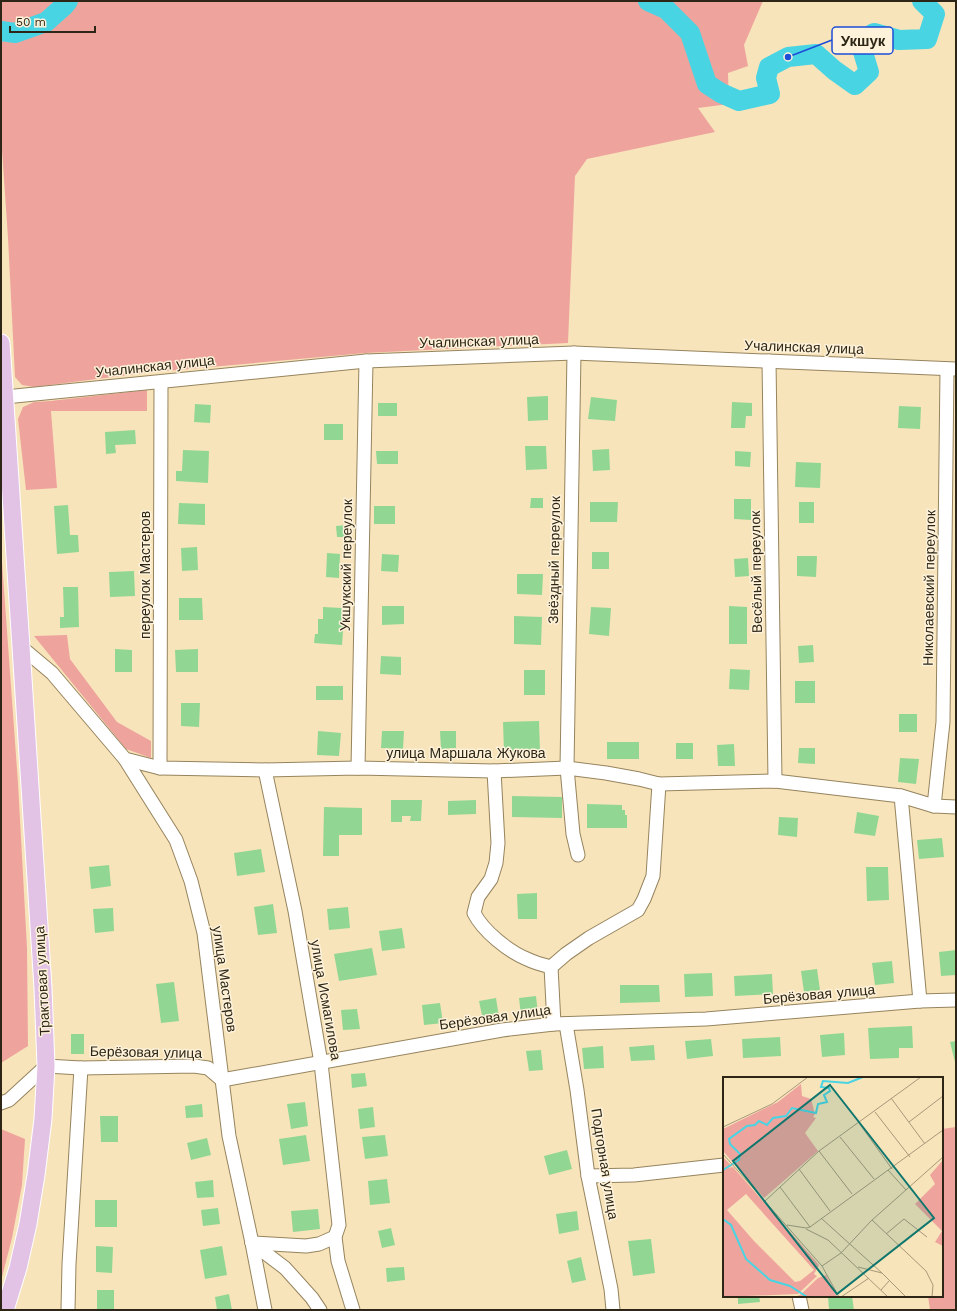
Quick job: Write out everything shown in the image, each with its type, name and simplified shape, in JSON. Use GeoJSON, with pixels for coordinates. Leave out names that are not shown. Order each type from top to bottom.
{"type":"FeatureCollection","features":[{"type":"Feature","properties":{"kind":"main road","name":"Трактовая улица"},"geometry":{"type":"LineString","coordinates":[[1,343],[43,988],[46,1066],[43,1119],[28,1224],[18,1268],[5,1310]]}},
{"type":"Feature","properties":{"kind":"street","name":"Учалинская улица"},"geometry":{"type":"LineString","coordinates":[[4,397],[366,361],[574,353],[951,369]]}},
{"type":"Feature","properties":{"kind":"street","name":"Звёздный переулок"},"geometry":{"type":"LineString","coordinates":[[574,353],[567,768],[573,834],[578,856]]}},
{"type":"Feature","properties":{"kind":"street","name":"Укшукский переулок"},"geometry":{"type":"LineString","coordinates":[[358,768],[366,361]]}},
{"type":"Feature","properties":{"kind":"street","name":"Весёлый переулок"},"geometry":{"type":"LineString","coordinates":[[769,361],[775,781]]}},
{"type":"Feature","properties":{"kind":"street","name":"Николаевский переулок"},"geometry":{"type":"LineString","coordinates":[[934,806],[944,722],[951,369]]}},
{"type":"Feature","properties":{"kind":"street","name":"переулок Мастеров"},"geometry":{"type":"LineString","coordinates":[[160,768],[161,382]]}},
{"type":"Feature","properties":{"kind":"street"},"geometry":{"type":"LineString","coordinates":[[21,647],[52,673],[125,758]]}},
{"type":"Feature","properties":{"kind":"street","name":"улица Маршала Жукова"},"geometry":{"type":"LineString","coordinates":[[125,758],[160,768],[265,770],[358,768],[494,771],[567,768],[606,773],[659,784],[775,781],[901,796],[934,806],[956,807]]}},
{"type":"Feature","properties":{"kind":"street","name":"улица Мастеров"},"geometry":{"type":"LineString","coordinates":[[125,758],[176,840],[191,880],[204,933],[229,1136],[252,1243]]}},
{"type":"Feature","properties":{"kind":"street","name":"улица Исмагилова"},"geometry":{"type":"LineString","coordinates":[[265,770],[295,911],[321,1063],[339,1225],[335,1237],[338,1261],[353,1310]]}},
{"type":"Feature","properties":{"kind":"street"},"geometry":{"type":"LineString","coordinates":[[494,771],[498,843],[496,863],[491,879],[478,897],[474,913],[482,925],[510,950],[527,959],[551,967],[566,954],[589,938],[638,910],[653,876],[659,784]]}},
{"type":"Feature","properties":{"kind":"street"},"geometry":{"type":"LineString","coordinates":[[901,796],[920,1001]]}},
{"type":"Feature","properties":{"kind":"street","name":"Подгорная улица"},"geometry":{"type":"LineString","coordinates":[[551,967],[560,1024],[578,1090],[588,1176],[611,1289],[613,1310]]}},
{"type":"Feature","properties":{"kind":"street","name":"Берёзовая улица"},"geometry":{"type":"LineString","coordinates":[[46,1066],[81,1068],[194,1066],[208,1068],[222,1080],[502,1030],[560,1024],[706,1019],[920,1001],[956,1000]]}},
{"type":"Feature","properties":{"kind":"street"},"geometry":{"type":"LineString","coordinates":[[1,1103],[9,1100],[46,1066]]}},
{"type":"Feature","properties":{"kind":"street"},"geometry":{"type":"LineString","coordinates":[[68,1310],[69,1264],[81,1068]]}},
{"type":"Feature","properties":{"kind":"street"},"geometry":{"type":"LineString","coordinates":[[588,1176],[634,1175],[723,1166]]}},
{"type":"Feature","properties":{"kind":"street"},"geometry":{"type":"LineString","coordinates":[[252,1243],[306,1246],[318,1244],[335,1237]]}},
{"type":"Feature","properties":{"kind":"street"},"geometry":{"type":"LineString","coordinates":[[252,1243],[265,1310]]}},
{"type":"Feature","properties":{"kind":"street"},"geometry":{"type":"LineString","coordinates":[[252,1243],[285,1268],[312,1298],[320,1310]]}},
{"type":"Feature","properties":{"kind":"street"},"geometry":{"type":"LineString","coordinates":[[799,1297],[802,1310]]}},
{"type":"Feature","properties":{"kind":"shaded area"},"geometry":{"type":"Polygon","coordinates":[[[1,1],[763,1],[744,45],[748,66],[728,73],[729,104],[698,108],[715,132],[587,159],[575,176],[568,343],[366,353],[144,373],[34,387],[22,385],[15,377],[1,135],[1,1]]]}},
{"type":"Feature","properties":{"kind":"shaded area"},"geometry":{"type":"Polygon","coordinates":[[[147,390],[147,411],[51,411],[57,488],[26,490],[18,419],[23,407],[34,402],[147,390]]]}},
{"type":"Feature","properties":{"kind":"shaded area"},"geometry":{"type":"Polygon","coordinates":[[[1,548],[18,783],[27,948],[28,1046],[1,1063],[1,548]]]}},
{"type":"Feature","properties":{"kind":"shaded area"},"geometry":{"type":"Polygon","coordinates":[[[67,635],[70,659],[117,722],[151,741],[151,758],[126,749],[34,636],[67,635]]]}},
{"type":"Feature","properties":{"kind":"shaded area"},"geometry":{"type":"Polygon","coordinates":[[[956,1127],[956,1310],[930,1310],[928,1297],[943,1297],[943,1129],[956,1127]]]}},
{"type":"Feature","properties":{"kind":"shaded area"},"geometry":{"type":"Polygon","coordinates":[[[1,1129],[25,1139],[22,1185],[12,1238],[1,1281],[1,1129]]]}},
{"type":"Feature","properties":{"kind":"building"},"geometry":{"type":"Polygon","coordinates":[[[548,396],[548,420],[528,421],[527,397],[548,396]]]}},
{"type":"Feature","properties":{"kind":"building"},"geometry":{"type":"Polygon","coordinates":[[[591,397],[617,400],[615,421],[588,419],[591,397]]]}},
{"type":"Feature","properties":{"kind":"building"},"geometry":{"type":"Polygon","coordinates":[[[732,402],[752,403],[752,416],[746,416],[745,428],[731,428],[732,402]]]}},
{"type":"Feature","properties":{"kind":"building"},"geometry":{"type":"Polygon","coordinates":[[[378,403],[397,403],[397,416],[378,416],[378,403]]]}},
{"type":"Feature","properties":{"kind":"building"},"geometry":{"type":"Polygon","coordinates":[[[195,404],[211,405],[210,423],[194,422],[195,404]]]}},
{"type":"Feature","properties":{"kind":"building"},"geometry":{"type":"Polygon","coordinates":[[[899,406],[921,407],[920,429],[898,428],[899,406]]]}},
{"type":"Feature","properties":{"kind":"building"},"geometry":{"type":"Polygon","coordinates":[[[324,424],[343,424],[343,440],[324,440],[324,424]]]}},
{"type":"Feature","properties":{"kind":"building"},"geometry":{"type":"Polygon","coordinates":[[[135,430],[136,444],[115,445],[116,453],[106,454],[105,432],[135,430]]]}},
{"type":"Feature","properties":{"kind":"building"},"geometry":{"type":"Polygon","coordinates":[[[525,446],[546,446],[547,469],[526,470],[525,446]]]}},
{"type":"Feature","properties":{"kind":"building"},"geometry":{"type":"Polygon","coordinates":[[[609,449],[610,470],[593,471],[592,450],[609,449]]]}},
{"type":"Feature","properties":{"kind":"building"},"geometry":{"type":"Polygon","coordinates":[[[183,450],[209,451],[208,483],[176,481],[176,471],[182,471],[183,450]]]}},
{"type":"Feature","properties":{"kind":"building"},"geometry":{"type":"Polygon","coordinates":[[[376,451],[398,451],[398,464],[377,464],[376,451]]]}},
{"type":"Feature","properties":{"kind":"building"},"geometry":{"type":"Polygon","coordinates":[[[735,451],[751,452],[750,467],[735,466],[735,451]]]}},
{"type":"Feature","properties":{"kind":"building"},"geometry":{"type":"Polygon","coordinates":[[[796,462],[821,463],[820,488],[795,487],[796,462]]]}},
{"type":"Feature","properties":{"kind":"building"},"geometry":{"type":"Polygon","coordinates":[[[531,498],[543,498],[543,508],[530,508],[531,498]]]}},
{"type":"Feature","properties":{"kind":"building"},"geometry":{"type":"Polygon","coordinates":[[[734,499],[751,499],[751,520],[734,519],[734,499]]]}},
{"type":"Feature","properties":{"kind":"building"},"geometry":{"type":"Polygon","coordinates":[[[590,502],[618,502],[617,522],[590,522],[590,502]]]}},
{"type":"Feature","properties":{"kind":"building"},"geometry":{"type":"Polygon","coordinates":[[[799,502],[814,502],[814,523],[799,523],[799,502]]]}},
{"type":"Feature","properties":{"kind":"building"},"geometry":{"type":"Polygon","coordinates":[[[179,503],[205,504],[205,525],[178,524],[179,503]]]}},
{"type":"Feature","properties":{"kind":"building"},"geometry":{"type":"Polygon","coordinates":[[[68,505],[70,535],[78,535],[79,552],[57,554],[54,506],[68,505]]]}},
{"type":"Feature","properties":{"kind":"building"},"geometry":{"type":"Polygon","coordinates":[[[374,506],[395,506],[395,524],[374,524],[374,506]]]}},
{"type":"Feature","properties":{"kind":"building"},"geometry":{"type":"Polygon","coordinates":[[[348,525],[348,537],[337,537],[336,526],[348,525]]]}},
{"type":"Feature","properties":{"kind":"building"},"geometry":{"type":"Polygon","coordinates":[[[197,547],[198,570],[182,571],[181,548],[197,547]]]}},
{"type":"Feature","properties":{"kind":"building"},"geometry":{"type":"Polygon","coordinates":[[[592,552],[609,552],[609,569],[592,569],[592,552]]]}},
{"type":"Feature","properties":{"kind":"building"},"geometry":{"type":"Polygon","coordinates":[[[327,553],[340,554],[339,578],[326,577],[327,553]]]}},
{"type":"Feature","properties":{"kind":"building"},"geometry":{"type":"Polygon","coordinates":[[[382,554],[399,555],[398,572],[381,571],[382,554]]]}},
{"type":"Feature","properties":{"kind":"building"},"geometry":{"type":"Polygon","coordinates":[[[797,556],[817,556],[816,577],[797,576],[797,556]]]}},
{"type":"Feature","properties":{"kind":"building"},"geometry":{"type":"Polygon","coordinates":[[[748,558],[749,576],[735,577],[734,559],[748,558]]]}},
{"type":"Feature","properties":{"kind":"building"},"geometry":{"type":"Polygon","coordinates":[[[134,571],[135,596],[110,597],[109,572],[134,571]]]}},
{"type":"Feature","properties":{"kind":"building"},"geometry":{"type":"Polygon","coordinates":[[[517,574],[543,574],[542,595],[517,594],[517,574]]]}},
{"type":"Feature","properties":{"kind":"building"},"geometry":{"type":"Polygon","coordinates":[[[63,587],[78,587],[79,627],[60,628],[60,617],[64,617],[63,587]]]}},
{"type":"Feature","properties":{"kind":"building"},"geometry":{"type":"Polygon","coordinates":[[[179,598],[202,598],[203,620],[179,620],[179,598]]]}},
{"type":"Feature","properties":{"kind":"building"},"geometry":{"type":"Polygon","coordinates":[[[382,606],[404,606],[404,624],[382,625],[382,606]]]}},
{"type":"Feature","properties":{"kind":"building"},"geometry":{"type":"Polygon","coordinates":[[[729,606],[747,607],[747,644],[729,644],[729,606]]]}},
{"type":"Feature","properties":{"kind":"building"},"geometry":{"type":"Polygon","coordinates":[[[323,607],[342,608],[342,616],[344,617],[342,645],[314,643],[315,634],[318,634],[318,619],[323,619],[323,607]]]}},
{"type":"Feature","properties":{"kind":"building"},"geometry":{"type":"Polygon","coordinates":[[[591,607],[611,608],[609,636],[589,634],[591,607]]]}},
{"type":"Feature","properties":{"kind":"building"},"geometry":{"type":"Polygon","coordinates":[[[514,616],[542,617],[541,645],[514,644],[514,616]]]}},
{"type":"Feature","properties":{"kind":"building"},"geometry":{"type":"Polygon","coordinates":[[[813,645],[814,662],[799,663],[798,646],[813,645]]]}},
{"type":"Feature","properties":{"kind":"building"},"geometry":{"type":"Polygon","coordinates":[[[115,649],[132,650],[132,672],[115,672],[115,649]]]}},
{"type":"Feature","properties":{"kind":"building"},"geometry":{"type":"Polygon","coordinates":[[[198,649],[198,672],[176,672],[175,650],[198,649]]]}},
{"type":"Feature","properties":{"kind":"building"},"geometry":{"type":"Polygon","coordinates":[[[381,656],[401,657],[401,675],[380,674],[381,656]]]}},
{"type":"Feature","properties":{"kind":"building"},"geometry":{"type":"Polygon","coordinates":[[[730,669],[750,670],[749,690],[729,689],[730,669]]]}},
{"type":"Feature","properties":{"kind":"building"},"geometry":{"type":"Polygon","coordinates":[[[524,670],[545,670],[545,695],[524,695],[524,670]]]}},
{"type":"Feature","properties":{"kind":"building"},"geometry":{"type":"Polygon","coordinates":[[[795,681],[815,681],[815,703],[795,703],[795,681]]]}},
{"type":"Feature","properties":{"kind":"building"},"geometry":{"type":"Polygon","coordinates":[[[316,686],[343,686],[343,700],[316,700],[316,686]]]}},
{"type":"Feature","properties":{"kind":"building"},"geometry":{"type":"Polygon","coordinates":[[[181,703],[200,703],[199,727],[181,726],[181,703]]]}},
{"type":"Feature","properties":{"kind":"building"},"geometry":{"type":"Polygon","coordinates":[[[899,714],[917,714],[917,732],[899,732],[899,714]]]}},
{"type":"Feature","properties":{"kind":"building"},"geometry":{"type":"Polygon","coordinates":[[[539,721],[540,751],[504,752],[503,722],[539,721]]]}},
{"type":"Feature","properties":{"kind":"building"},"geometry":{"type":"Polygon","coordinates":[[[318,731],[341,733],[339,756],[317,755],[318,731]]]}},
{"type":"Feature","properties":{"kind":"building"},"geometry":{"type":"Polygon","coordinates":[[[382,731],[404,731],[403,749],[381,748],[382,731]]]}},
{"type":"Feature","properties":{"kind":"building"},"geometry":{"type":"Polygon","coordinates":[[[440,731],[456,731],[456,748],[441,749],[440,731]]]}},
{"type":"Feature","properties":{"kind":"building"},"geometry":{"type":"Polygon","coordinates":[[[607,742],[639,742],[639,759],[607,759],[607,742]]]}},
{"type":"Feature","properties":{"kind":"building"},"geometry":{"type":"Polygon","coordinates":[[[676,743],[693,743],[693,759],[676,759],[676,743]]]}},
{"type":"Feature","properties":{"kind":"building"},"geometry":{"type":"Polygon","coordinates":[[[734,744],[735,766],[718,766],[717,745],[734,744]]]}},
{"type":"Feature","properties":{"kind":"building"},"geometry":{"type":"Polygon","coordinates":[[[799,748],[815,748],[815,764],[798,763],[799,748]]]}},
{"type":"Feature","properties":{"kind":"building"},"geometry":{"type":"Polygon","coordinates":[[[900,758],[919,759],[916,784],[898,782],[900,758]]]}},
{"type":"Feature","properties":{"kind":"building"},"geometry":{"type":"Polygon","coordinates":[[[512,796],[562,797],[562,818],[512,817],[512,796]]]}},
{"type":"Feature","properties":{"kind":"building"},"geometry":{"type":"Polygon","coordinates":[[[391,800],[422,800],[421,821],[410,821],[411,816],[402,816],[402,822],[391,822],[391,800]]]}},
{"type":"Feature","properties":{"kind":"building"},"geometry":{"type":"Polygon","coordinates":[[[476,800],[476,814],[448,815],[448,801],[476,800]]]}},
{"type":"Feature","properties":{"kind":"building"},"geometry":{"type":"Polygon","coordinates":[[[587,804],[622,805],[622,810],[625,810],[625,815],[627,815],[627,828],[587,828],[587,804]]]}},
{"type":"Feature","properties":{"kind":"building"},"geometry":{"type":"Polygon","coordinates":[[[324,807],[362,808],[362,835],[339,835],[339,856],[323,856],[324,807]]]}},
{"type":"Feature","properties":{"kind":"building"},"geometry":{"type":"Polygon","coordinates":[[[857,812],[879,816],[875,836],[854,833],[857,812]]]}},
{"type":"Feature","properties":{"kind":"building"},"geometry":{"type":"Polygon","coordinates":[[[779,817],[798,818],[797,837],[778,835],[779,817]]]}},
{"type":"Feature","properties":{"kind":"building"},"geometry":{"type":"Polygon","coordinates":[[[942,838],[944,857],[919,859],[917,840],[942,838]]]}},
{"type":"Feature","properties":{"kind":"building"},"geometry":{"type":"Polygon","coordinates":[[[261,849],[265,872],[237,876],[234,853],[261,849]]]}},
{"type":"Feature","properties":{"kind":"building"},"geometry":{"type":"Polygon","coordinates":[[[109,865],[111,886],[91,889],[89,867],[109,865]]]}},
{"type":"Feature","properties":{"kind":"building"},"geometry":{"type":"Polygon","coordinates":[[[866,867],[888,867],[889,900],[867,901],[866,867]]]}},
{"type":"Feature","properties":{"kind":"building"},"geometry":{"type":"Polygon","coordinates":[[[537,893],[537,919],[518,919],[517,894],[537,893]]]}},
{"type":"Feature","properties":{"kind":"building"},"geometry":{"type":"Polygon","coordinates":[[[273,904],[277,933],[258,935],[254,907],[273,904]]]}},
{"type":"Feature","properties":{"kind":"building"},"geometry":{"type":"Polygon","coordinates":[[[348,907],[350,928],[329,930],[327,909],[348,907]]]}},
{"type":"Feature","properties":{"kind":"building"},"geometry":{"type":"Polygon","coordinates":[[[113,908],[114,931],[95,933],[93,909],[113,908]]]}},
{"type":"Feature","properties":{"kind":"building"},"geometry":{"type":"Polygon","coordinates":[[[402,928],[405,948],[382,951],[379,931],[402,928]]]}},
{"type":"Feature","properties":{"kind":"building"},"geometry":{"type":"Polygon","coordinates":[[[372,948],[377,975],[339,981],[334,954],[372,948]]]}},
{"type":"Feature","properties":{"kind":"building"},"geometry":{"type":"Polygon","coordinates":[[[956,950],[956,975],[941,976],[939,952],[956,950]]]}},
{"type":"Feature","properties":{"kind":"building"},"geometry":{"type":"Polygon","coordinates":[[[892,961],[894,983],[875,985],[872,963],[892,961]]]}},
{"type":"Feature","properties":{"kind":"building"},"geometry":{"type":"Polygon","coordinates":[[[817,969],[820,990],[804,992],[801,971],[817,969]]]}},
{"type":"Feature","properties":{"kind":"building"},"geometry":{"type":"Polygon","coordinates":[[[712,973],[713,996],[685,997],[684,974],[712,973]]]}},
{"type":"Feature","properties":{"kind":"building"},"geometry":{"type":"Polygon","coordinates":[[[772,974],[773,994],[735,996],[734,976],[772,974]]]}},
{"type":"Feature","properties":{"kind":"building"},"geometry":{"type":"Polygon","coordinates":[[[174,982],[179,1021],[161,1023],[156,984],[174,982]]]}},
{"type":"Feature","properties":{"kind":"building"},"geometry":{"type":"Polygon","coordinates":[[[620,985],[659,985],[660,1002],[620,1003],[620,985]]]}},
{"type":"Feature","properties":{"kind":"building"},"geometry":{"type":"Polygon","coordinates":[[[536,996],[538,1014],[521,1016],[519,998],[536,996]]]}},
{"type":"Feature","properties":{"kind":"building"},"geometry":{"type":"Polygon","coordinates":[[[496,998],[499,1017],[483,1020],[479,1001],[496,998]]]}},
{"type":"Feature","properties":{"kind":"building"},"geometry":{"type":"Polygon","coordinates":[[[440,1003],[443,1023],[424,1025],[422,1005],[440,1003]]]}},
{"type":"Feature","properties":{"kind":"building"},"geometry":{"type":"Polygon","coordinates":[[[357,1009],[360,1029],[343,1030],[341,1010],[357,1009]]]}},
{"type":"Feature","properties":{"kind":"building"},"geometry":{"type":"Polygon","coordinates":[[[912,1026],[913,1048],[899,1048],[899,1058],[870,1059],[868,1028],[912,1026]]]}},
{"type":"Feature","properties":{"kind":"building"},"geometry":{"type":"Polygon","coordinates":[[[844,1033],[845,1055],[822,1057],[820,1035],[844,1033]]]}},
{"type":"Feature","properties":{"kind":"building"},"geometry":{"type":"Polygon","coordinates":[[[71,1034],[84,1034],[84,1054],[71,1054],[71,1034]]]}},
{"type":"Feature","properties":{"kind":"building"},"geometry":{"type":"Polygon","coordinates":[[[780,1037],[781,1056],[743,1058],[742,1039],[780,1037]]]}},
{"type":"Feature","properties":{"kind":"building"},"geometry":{"type":"Polygon","coordinates":[[[711,1039],[713,1056],[687,1059],[685,1041],[711,1039]]]}},
{"type":"Feature","properties":{"kind":"building"},"geometry":{"type":"Polygon","coordinates":[[[956,1041],[956,1062],[955,1062],[950,1042],[956,1041]]]}},
{"type":"Feature","properties":{"kind":"building"},"geometry":{"type":"Polygon","coordinates":[[[654,1045],[655,1060],[631,1061],[629,1047],[654,1045]]]}},
{"type":"Feature","properties":{"kind":"building"},"geometry":{"type":"Polygon","coordinates":[[[603,1046],[604,1068],[584,1069],[582,1048],[603,1046]]]}},
{"type":"Feature","properties":{"kind":"building"},"geometry":{"type":"Polygon","coordinates":[[[541,1050],[543,1070],[529,1071],[526,1051],[541,1050]]]}},
{"type":"Feature","properties":{"kind":"building"},"geometry":{"type":"Polygon","coordinates":[[[365,1073],[367,1086],[352,1088],[351,1074],[365,1073]]]}},
{"type":"Feature","properties":{"kind":"building"},"geometry":{"type":"Polygon","coordinates":[[[305,1102],[308,1126],[291,1129],[287,1104],[305,1102]]]}},
{"type":"Feature","properties":{"kind":"building"},"geometry":{"type":"Polygon","coordinates":[[[202,1104],[203,1117],[186,1118],[185,1106],[202,1104]]]}},
{"type":"Feature","properties":{"kind":"building"},"geometry":{"type":"Polygon","coordinates":[[[373,1107],[375,1127],[360,1129],[358,1109],[373,1107]]]}},
{"type":"Feature","properties":{"kind":"building"},"geometry":{"type":"Polygon","coordinates":[[[100,1116],[118,1116],[118,1142],[101,1142],[100,1116]]]}},
{"type":"Feature","properties":{"kind":"building"},"geometry":{"type":"Polygon","coordinates":[[[306,1135],[310,1161],[283,1165],[279,1139],[306,1135]]]}},
{"type":"Feature","properties":{"kind":"building"},"geometry":{"type":"Polygon","coordinates":[[[385,1135],[388,1156],[365,1159],[362,1137],[385,1135]]]}},
{"type":"Feature","properties":{"kind":"building"},"geometry":{"type":"Polygon","coordinates":[[[207,1138],[211,1155],[191,1160],[187,1143],[207,1138]]]}},
{"type":"Feature","properties":{"kind":"building"},"geometry":{"type":"Polygon","coordinates":[[[567,1150],[572,1169],[549,1175],[544,1156],[567,1150]]]}},
{"type":"Feature","properties":{"kind":"building"},"geometry":{"type":"Polygon","coordinates":[[[387,1179],[390,1203],[370,1205],[368,1181],[387,1179]]]}},
{"type":"Feature","properties":{"kind":"building"},"geometry":{"type":"Polygon","coordinates":[[[213,1180],[214,1197],[197,1198],[195,1182],[213,1180]]]}},
{"type":"Feature","properties":{"kind":"building"},"geometry":{"type":"Polygon","coordinates":[[[95,1200],[117,1200],[117,1227],[95,1227],[95,1200]]]}},
{"type":"Feature","properties":{"kind":"building"},"geometry":{"type":"Polygon","coordinates":[[[218,1208],[220,1224],[203,1226],[201,1210],[218,1208]]]}},
{"type":"Feature","properties":{"kind":"building"},"geometry":{"type":"Polygon","coordinates":[[[318,1209],[320,1229],[293,1232],[291,1211],[318,1209]]]}},
{"type":"Feature","properties":{"kind":"building"},"geometry":{"type":"Polygon","coordinates":[[[577,1211],[579,1230],[559,1234],[556,1214],[577,1211]]]}},
{"type":"Feature","properties":{"kind":"building"},"geometry":{"type":"Polygon","coordinates":[[[391,1228],[395,1245],[382,1248],[378,1231],[391,1228]]]}},
{"type":"Feature","properties":{"kind":"building"},"geometry":{"type":"Polygon","coordinates":[[[651,1239],[655,1273],[633,1276],[628,1241],[651,1239]]]}},
{"type":"Feature","properties":{"kind":"building"},"geometry":{"type":"Polygon","coordinates":[[[96,1246],[113,1247],[112,1273],[96,1272],[96,1246]]]}},
{"type":"Feature","properties":{"kind":"building"},"geometry":{"type":"Polygon","coordinates":[[[222,1246],[227,1275],[205,1279],[200,1250],[222,1246]]]}},
{"type":"Feature","properties":{"kind":"building"},"geometry":{"type":"Polygon","coordinates":[[[581,1257],[586,1280],[572,1283],[567,1261],[581,1257]]]}},
{"type":"Feature","properties":{"kind":"building"},"geometry":{"type":"Polygon","coordinates":[[[404,1267],[405,1280],[387,1282],[386,1268],[404,1267]]]}},
{"type":"Feature","properties":{"kind":"building"},"geometry":{"type":"Polygon","coordinates":[[[97,1290],[114,1290],[114,1310],[97,1310],[97,1290]]]}},
{"type":"Feature","properties":{"kind":"building"},"geometry":{"type":"Polygon","coordinates":[[[229,1294],[232,1310],[217,1310],[215,1297],[229,1294]]]}},
{"type":"Feature","properties":{"kind":"building"},"geometry":{"type":"Polygon","coordinates":[[[738,1297],[759,1297],[760,1302],[738,1304],[738,1297]]]}},
{"type":"Feature","properties":{"kind":"building"},"geometry":{"type":"Polygon","coordinates":[[[828,1297],[852,1297],[854,1310],[829,1310],[828,1297]]]}},
{"type":"Feature","properties":{"kind":"waterway"},"geometry":{"type":"LineString","coordinates":[[1,31],[15,33],[46,22],[68,1]]}},
{"type":"Feature","properties":{"kind":"waterway"},"geometry":{"type":"LineString","coordinates":[[648,1],[666,9],[690,33],[707,84],[721,93],[739,101],[770,94],[766,78],[769,67],[788,57],[816,54],[834,70],[855,85],[869,72],[860,42],[874,33],[899,40],[927,39],[935,14],[922,1]]}},
{"type":"Feature","properties":{"kind":"place","name":"Укшук"},"geometry":{"type":"Point","coordinates":[788,57]}}]}
